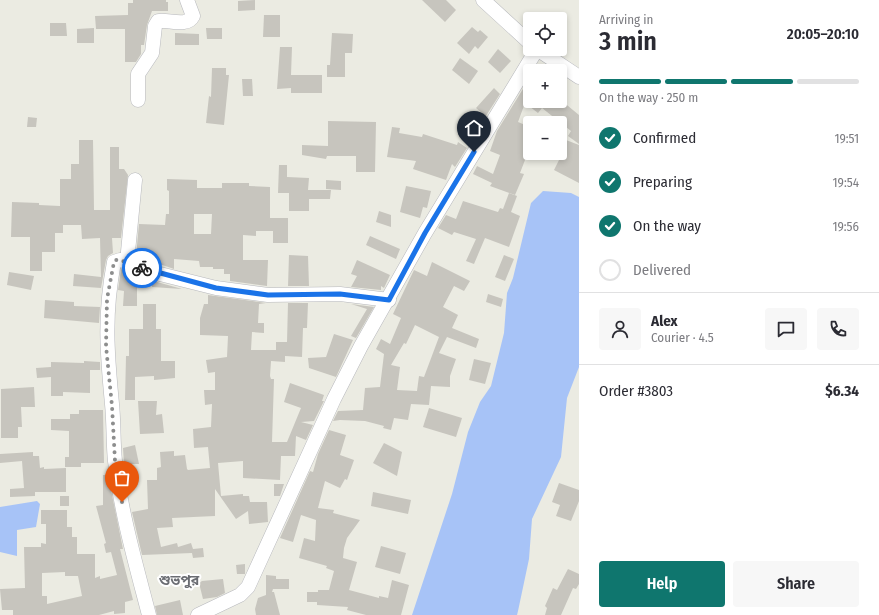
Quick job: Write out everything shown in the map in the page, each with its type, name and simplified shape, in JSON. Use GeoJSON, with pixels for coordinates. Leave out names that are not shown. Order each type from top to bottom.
{"type":"FeatureCollection","features":[{"type":"Feature","properties":{"kind":"street"},"geometry":{"type":"LineString","coordinates":[[138,100],[138,74],[152,54],[155,26],[158,21],[162,20],[187,22],[191,20],[193,16],[187,0]]}},
{"type":"Feature","properties":{"kind":"street"},"geometry":{"type":"LineString","coordinates":[[483,0],[523,37]]}},
{"type":"Feature","properties":{"kind":"street"},"geometry":{"type":"LineString","coordinates":[[198,615],[240,595],[248,587],[334,399],[361,346],[389,300],[425,233],[533,56]]}},
{"type":"Feature","properties":{"kind":"street"},"geometry":{"type":"LineString","coordinates":[[548,56],[579,76]]}},
{"type":"Feature","properties":{"kind":"street"},"geometry":{"type":"LineString","coordinates":[[127,262],[135,180]]}},
{"type":"Feature","properties":{"kind":"street"},"geometry":{"type":"LineString","coordinates":[[149,615],[136,566],[115,461],[112,406],[106,346],[107,299],[114,262],[120,260],[152,272],[216,288],[268,295],[340,294],[389,300]]}},
{"type":"Feature","properties":{"kind":"water"},"geometry":{"type":"Polygon","coordinates":[[[543,191],[571,193],[579,197],[579,367],[567,398],[561,457],[532,519],[529,559],[517,615],[412,615],[452,494],[468,432],[480,402],[491,386],[504,333],[507,293],[513,278],[531,203],[543,191]]]}},
{"type":"Feature","properties":{"kind":"water"},"geometry":{"type":"Polygon","coordinates":[[[37,501],[40,504],[36,527],[17,530],[17,556],[0,552],[0,507],[37,501]]]}},
{"type":"Feature","properties":{"kind":"building"},"geometry":{"type":"Polygon","coordinates":[[[133,0],[166,0],[166,2],[168,2],[168,11],[152,11],[147,25],[144,45],[141,45],[141,54],[136,62],[125,62],[125,29],[96,29],[95,16],[128,15],[128,3],[133,3],[133,0]]]}},
{"type":"Feature","properties":{"kind":"building"},"geometry":{"type":"Polygon","coordinates":[[[255,0],[255,10],[238,11],[238,1],[255,0]]]}},
{"type":"Feature","properties":{"kind":"building"},"geometry":{"type":"Polygon","coordinates":[[[422,0],[446,0],[456,10],[445,22],[422,0]]]}},
{"type":"Feature","properties":{"kind":"building"},"geometry":{"type":"Polygon","coordinates":[[[264,15],[280,15],[280,37],[263,37],[264,15]]]}},
{"type":"Feature","properties":{"kind":"building"},"geometry":{"type":"Polygon","coordinates":[[[50,23],[66,23],[67,36],[50,36],[50,23]]]}},
{"type":"Feature","properties":{"kind":"building"},"geometry":{"type":"Polygon","coordinates":[[[472,27],[478,32],[480,30],[488,37],[478,49],[475,46],[469,54],[457,43],[472,27]]]}},
{"type":"Feature","properties":{"kind":"building"},"geometry":{"type":"Polygon","coordinates":[[[94,28],[94,43],[77,43],[77,29],[94,28]]]}},
{"type":"Feature","properties":{"kind":"building"},"geometry":{"type":"Polygon","coordinates":[[[206,28],[222,28],[222,39],[207,39],[206,28]]]}},
{"type":"Feature","properties":{"kind":"building"},"geometry":{"type":"Polygon","coordinates":[[[175,33],[199,34],[199,45],[175,45],[175,33]]]}},
{"type":"Feature","properties":{"kind":"building"},"geometry":{"type":"Polygon","coordinates":[[[332,33],[353,34],[352,53],[345,53],[345,77],[327,77],[327,65],[330,65],[332,33]]]}},
{"type":"Feature","properties":{"kind":"building"},"geometry":{"type":"Polygon","coordinates":[[[280,47],[292,47],[291,75],[322,75],[322,93],[291,93],[291,88],[277,89],[280,47]]]}},
{"type":"Feature","properties":{"kind":"building"},"geometry":{"type":"Polygon","coordinates":[[[498,49],[511,61],[500,73],[488,62],[498,49]]]}},
{"type":"Feature","properties":{"kind":"building"},"geometry":{"type":"Polygon","coordinates":[[[460,58],[478,71],[469,84],[452,70],[460,58]]]}},
{"type":"Feature","properties":{"kind":"building"},"geometry":{"type":"Polygon","coordinates":[[[212,68],[226,68],[226,75],[229,75],[224,125],[206,123],[209,96],[211,97],[212,68]]]}},
{"type":"Feature","properties":{"kind":"building"},"geometry":{"type":"Polygon","coordinates":[[[242,79],[252,79],[253,96],[243,96],[242,79]]]}},
{"type":"Feature","properties":{"kind":"building"},"geometry":{"type":"Polygon","coordinates":[[[494,88],[500,94],[484,119],[480,116],[482,113],[476,108],[494,88]]]}},
{"type":"Feature","properties":{"kind":"building"},"geometry":{"type":"Polygon","coordinates":[[[523,89],[523,108],[518,122],[523,124],[523,160],[525,160],[520,173],[524,174],[515,195],[490,186],[492,183],[473,174],[477,166],[493,174],[500,155],[490,151],[497,131],[523,89]]]}},
{"type":"Feature","properties":{"kind":"building"},"geometry":{"type":"Polygon","coordinates":[[[567,105],[579,115],[579,144],[568,136],[571,131],[567,128],[567,116],[552,116],[542,108],[567,108],[567,105]]]}},
{"type":"Feature","properties":{"kind":"building"},"geometry":{"type":"Polygon","coordinates":[[[532,108],[542,108],[538,113],[532,108]]]}},
{"type":"Feature","properties":{"kind":"building"},"geometry":{"type":"Polygon","coordinates":[[[28,117],[37,118],[36,127],[27,127],[28,117]]]}},
{"type":"Feature","properties":{"kind":"building"},"geometry":{"type":"Polygon","coordinates":[[[328,121],[376,122],[375,172],[356,172],[356,156],[327,156],[326,159],[302,155],[302,145],[328,146],[328,121]]]}},
{"type":"Feature","properties":{"kind":"building"},"geometry":{"type":"Polygon","coordinates":[[[392,127],[400,128],[399,133],[422,137],[423,134],[457,145],[458,142],[467,148],[455,167],[452,164],[446,180],[413,169],[416,161],[387,157],[392,127]]]}},
{"type":"Feature","properties":{"kind":"building"},"geometry":{"type":"Polygon","coordinates":[[[79,140],[93,140],[94,210],[110,210],[110,147],[119,147],[119,169],[124,169],[128,175],[121,238],[112,238],[113,253],[108,256],[106,260],[101,288],[73,286],[74,274],[101,277],[100,238],[82,239],[81,225],[63,225],[63,233],[55,233],[55,252],[42,252],[42,271],[30,271],[30,237],[11,237],[12,202],[39,203],[39,205],[60,206],[60,179],[71,179],[71,164],[79,164],[79,140]]]}},
{"type":"Feature","properties":{"kind":"building"},"geometry":{"type":"Polygon","coordinates":[[[567,140],[579,145],[579,183],[554,170],[559,160],[567,160],[567,140]]]}},
{"type":"Feature","properties":{"kind":"building"},"geometry":{"type":"Polygon","coordinates":[[[279,165],[287,165],[287,177],[309,178],[308,190],[331,190],[330,199],[309,199],[309,211],[289,211],[289,193],[278,193],[279,165]]]}},
{"type":"Feature","properties":{"kind":"building"},"geometry":{"type":"Polygon","coordinates":[[[167,179],[197,180],[197,188],[222,188],[222,183],[249,183],[249,186],[270,187],[270,218],[288,218],[288,243],[273,243],[273,231],[256,231],[256,236],[243,235],[243,260],[268,260],[267,286],[230,281],[230,274],[224,274],[224,269],[200,267],[199,261],[174,259],[174,269],[136,256],[139,224],[165,225],[166,214],[169,214],[169,191],[167,190],[167,179]],[[194,214],[194,234],[211,234],[212,214],[194,214]]]}},
{"type":"Feature","properties":{"kind":"building"},"geometry":{"type":"Polygon","coordinates":[[[326,180],[341,181],[341,190],[326,189],[326,180]]]}},
{"type":"Feature","properties":{"kind":"building"},"geometry":{"type":"Polygon","coordinates":[[[406,186],[431,191],[427,208],[423,207],[420,218],[400,212],[406,186]]]}},
{"type":"Feature","properties":{"kind":"building"},"geometry":{"type":"Polygon","coordinates":[[[509,193],[517,196],[511,212],[520,216],[509,247],[485,238],[474,264],[466,261],[476,239],[454,232],[452,235],[438,228],[446,215],[456,219],[463,201],[498,212],[500,208],[503,209],[509,193]]]}},
{"type":"Feature","properties":{"kind":"building"},"geometry":{"type":"Polygon","coordinates":[[[379,211],[391,215],[391,227],[376,222],[379,211]]]}},
{"type":"Feature","properties":{"kind":"building"},"geometry":{"type":"Polygon","coordinates":[[[370,236],[400,249],[396,259],[366,245],[370,236]]]}},
{"type":"Feature","properties":{"kind":"building"},"geometry":{"type":"Polygon","coordinates":[[[289,255],[308,256],[309,286],[288,286],[289,255]]]}},
{"type":"Feature","properties":{"kind":"building"},"geometry":{"type":"Polygon","coordinates":[[[504,255],[514,259],[505,281],[495,277],[504,255]]]}},
{"type":"Feature","properties":{"kind":"building"},"geometry":{"type":"Polygon","coordinates":[[[357,260],[390,275],[384,288],[381,286],[381,290],[351,287],[357,276],[351,274],[357,260]]]}},
{"type":"Feature","properties":{"kind":"building"},"geometry":{"type":"Polygon","coordinates":[[[432,262],[470,281],[464,291],[454,286],[443,307],[458,315],[452,328],[479,339],[476,348],[447,337],[439,353],[456,359],[450,376],[450,387],[431,386],[429,405],[411,404],[408,420],[394,418],[391,430],[383,428],[384,426],[365,421],[333,421],[338,411],[363,410],[365,388],[380,387],[384,354],[376,349],[381,339],[390,344],[401,318],[393,314],[414,270],[427,276],[432,262]],[[415,325],[406,344],[404,343],[391,365],[400,367],[397,390],[417,391],[419,376],[424,377],[439,337],[415,325]]]}},
{"type":"Feature","properties":{"kind":"building"},"geometry":{"type":"Polygon","coordinates":[[[121,269],[150,280],[182,289],[152,287],[152,285],[137,285],[137,306],[123,306],[124,291],[118,290],[121,269]]]}},
{"type":"Feature","properties":{"kind":"building"},"geometry":{"type":"Polygon","coordinates":[[[9,272],[34,276],[31,290],[7,285],[9,272]]]}},
{"type":"Feature","properties":{"kind":"building"},"geometry":{"type":"Polygon","coordinates":[[[488,294],[503,299],[501,307],[486,302],[488,294]]]}},
{"type":"Feature","properties":{"kind":"building"},"geometry":{"type":"Polygon","coordinates":[[[208,295],[266,303],[259,304],[258,323],[264,323],[264,333],[252,332],[251,350],[276,350],[276,342],[287,342],[288,303],[308,303],[307,328],[303,328],[302,357],[285,356],[285,362],[271,361],[270,376],[271,379],[274,379],[272,442],[287,442],[301,408],[284,402],[290,383],[324,395],[322,401],[324,401],[314,421],[301,422],[313,425],[306,440],[296,436],[295,456],[281,456],[280,480],[243,478],[243,461],[218,463],[221,496],[243,494],[243,496],[249,496],[250,502],[267,502],[268,522],[249,524],[248,511],[236,519],[215,489],[215,516],[172,518],[173,527],[157,528],[161,547],[177,543],[178,547],[191,543],[193,549],[203,548],[204,557],[193,558],[192,553],[142,555],[132,512],[148,509],[147,480],[157,480],[157,468],[161,467],[160,452],[174,451],[174,456],[185,455],[188,470],[210,468],[208,447],[194,448],[193,429],[211,427],[212,404],[205,405],[204,390],[215,390],[215,372],[208,373],[206,360],[227,357],[228,336],[200,335],[200,318],[204,304],[208,304],[208,295]]]}},
{"type":"Feature","properties":{"kind":"building"},"geometry":{"type":"Polygon","coordinates":[[[45,300],[74,302],[74,306],[100,307],[99,323],[44,318],[45,300]]]}},
{"type":"Feature","properties":{"kind":"building"},"geometry":{"type":"Polygon","coordinates":[[[143,304],[156,304],[156,329],[161,329],[161,361],[175,361],[175,378],[154,380],[154,376],[135,377],[135,400],[125,400],[126,356],[129,356],[129,329],[143,329],[143,304]]]}},
{"type":"Feature","properties":{"kind":"building"},"geometry":{"type":"Polygon","coordinates":[[[351,304],[374,307],[356,338],[351,336],[367,309],[351,304]]]}},
{"type":"Feature","properties":{"kind":"building"},"geometry":{"type":"Polygon","coordinates":[[[334,334],[353,340],[336,377],[309,368],[308,358],[326,357],[334,334]]]}},
{"type":"Feature","properties":{"kind":"building"},"geometry":{"type":"Polygon","coordinates":[[[474,359],[491,363],[485,384],[469,380],[474,359]]]}},
{"type":"Feature","properties":{"kind":"building"},"geometry":{"type":"Polygon","coordinates":[[[84,361],[100,362],[100,370],[90,370],[90,393],[63,392],[63,396],[51,396],[51,377],[37,378],[36,368],[51,367],[51,362],[84,363],[84,361]]]}},
{"type":"Feature","properties":{"kind":"building"},"geometry":{"type":"Polygon","coordinates":[[[34,387],[35,407],[21,407],[22,427],[18,427],[18,438],[1,438],[1,389],[34,387]]]}},
{"type":"Feature","properties":{"kind":"building"},"geometry":{"type":"Polygon","coordinates":[[[138,401],[157,401],[156,415],[162,414],[164,433],[140,434],[138,401]]]}},
{"type":"Feature","properties":{"kind":"building"},"geometry":{"type":"Polygon","coordinates":[[[429,408],[462,418],[456,437],[423,427],[429,408]]]}},
{"type":"Feature","properties":{"kind":"building"},"geometry":{"type":"Polygon","coordinates":[[[79,410],[103,410],[104,463],[81,463],[81,467],[65,467],[65,457],[69,457],[69,431],[51,430],[51,419],[70,419],[70,414],[79,414],[79,410]]]}},
{"type":"Feature","properties":{"kind":"building"},"geometry":{"type":"Polygon","coordinates":[[[329,430],[346,435],[340,455],[354,460],[347,480],[345,479],[340,488],[325,481],[318,508],[334,510],[333,513],[360,520],[347,538],[344,548],[343,558],[357,562],[349,590],[379,598],[379,596],[388,598],[392,580],[409,585],[401,615],[366,615],[347,610],[348,607],[317,605],[317,602],[307,602],[307,592],[329,590],[334,571],[326,568],[327,566],[299,558],[304,538],[315,541],[316,520],[301,515],[293,542],[280,538],[310,471],[313,472],[318,454],[329,430]]]}},
{"type":"Feature","properties":{"kind":"building"},"geometry":{"type":"Polygon","coordinates":[[[384,443],[402,452],[397,476],[373,463],[384,443]]]}},
{"type":"Feature","properties":{"kind":"building"},"geometry":{"type":"Polygon","coordinates":[[[135,445],[139,464],[124,464],[123,448],[135,445]]]}},
{"type":"Feature","properties":{"kind":"building"},"geometry":{"type":"Polygon","coordinates":[[[33,452],[33,456],[39,456],[40,468],[66,468],[66,492],[35,492],[35,496],[10,497],[10,489],[24,488],[22,461],[0,463],[0,454],[33,452]]]}},
{"type":"Feature","properties":{"kind":"building"},"geometry":{"type":"Polygon","coordinates":[[[103,475],[106,475],[107,480],[109,480],[123,549],[120,549],[133,600],[125,602],[125,613],[114,614],[114,611],[99,615],[13,615],[13,610],[2,610],[0,589],[25,588],[24,547],[41,547],[41,543],[46,544],[46,524],[41,524],[41,510],[67,510],[67,527],[72,527],[72,537],[77,537],[77,554],[95,554],[95,578],[100,576],[100,579],[117,575],[111,552],[106,553],[104,544],[106,543],[96,506],[103,505],[103,475]],[[65,572],[42,573],[42,596],[47,596],[47,604],[82,596],[78,576],[65,576],[65,572]]]}},
{"type":"Feature","properties":{"kind":"building"},"geometry":{"type":"Polygon","coordinates":[[[559,483],[579,490],[579,501],[571,521],[556,516],[560,505],[552,502],[559,483]]]}},
{"type":"Feature","properties":{"kind":"building"},"geometry":{"type":"Polygon","coordinates":[[[274,484],[284,484],[280,496],[274,496],[274,484]]]}},
{"type":"Feature","properties":{"kind":"building"},"geometry":{"type":"Polygon","coordinates":[[[373,492],[411,500],[408,514],[371,506],[373,492]]]}},
{"type":"Feature","properties":{"kind":"building"},"geometry":{"type":"Polygon","coordinates":[[[60,496],[69,496],[69,506],[60,506],[60,496]]]}},
{"type":"Feature","properties":{"kind":"building"},"geometry":{"type":"Polygon","coordinates":[[[381,546],[406,553],[400,574],[375,567],[381,546]]]}},
{"type":"Feature","properties":{"kind":"building"},"geometry":{"type":"Polygon","coordinates":[[[245,564],[245,574],[237,574],[236,565],[245,564]]]}},
{"type":"Feature","properties":{"kind":"building"},"geometry":{"type":"Polygon","coordinates":[[[568,569],[579,574],[579,584],[576,589],[573,588],[561,615],[545,615],[547,608],[545,606],[553,588],[557,590],[568,569]]]}},
{"type":"Feature","properties":{"kind":"building"},"geometry":{"type":"Polygon","coordinates":[[[266,575],[276,576],[276,579],[289,579],[289,589],[273,589],[272,592],[274,592],[280,615],[256,615],[255,609],[258,598],[266,595],[266,575]]]}},
{"type":"Feature","properties":{"kind":"building"},"geometry":{"type":"Polygon","coordinates":[[[223,579],[225,593],[217,597],[203,599],[199,583],[202,581],[223,579]]]}},
{"type":"Feature","properties":{"kind":"building"},"geometry":{"type":"Polygon","coordinates":[[[180,600],[183,615],[157,615],[155,606],[180,600]]]}},
{"type":"Feature","properties":{"kind":"way so far"},"geometry":{"type":"LineString","coordinates":[[122,502],[115,461],[112,406],[106,346],[107,299],[114,262],[116,260],[127,262],[142,268]]}},
{"type":"Feature","properties":{"kind":"district","name":"শুভপুর"},"geometry":{"type":"Point","coordinates":[179,580]}},
{"type":"Feature","properties":{"kind":"route"},"geometry":{"type":"LineString","coordinates":[[142,268],[152,272],[216,288],[268,295],[340,294],[389,300],[425,233],[474,152]]}}]}
